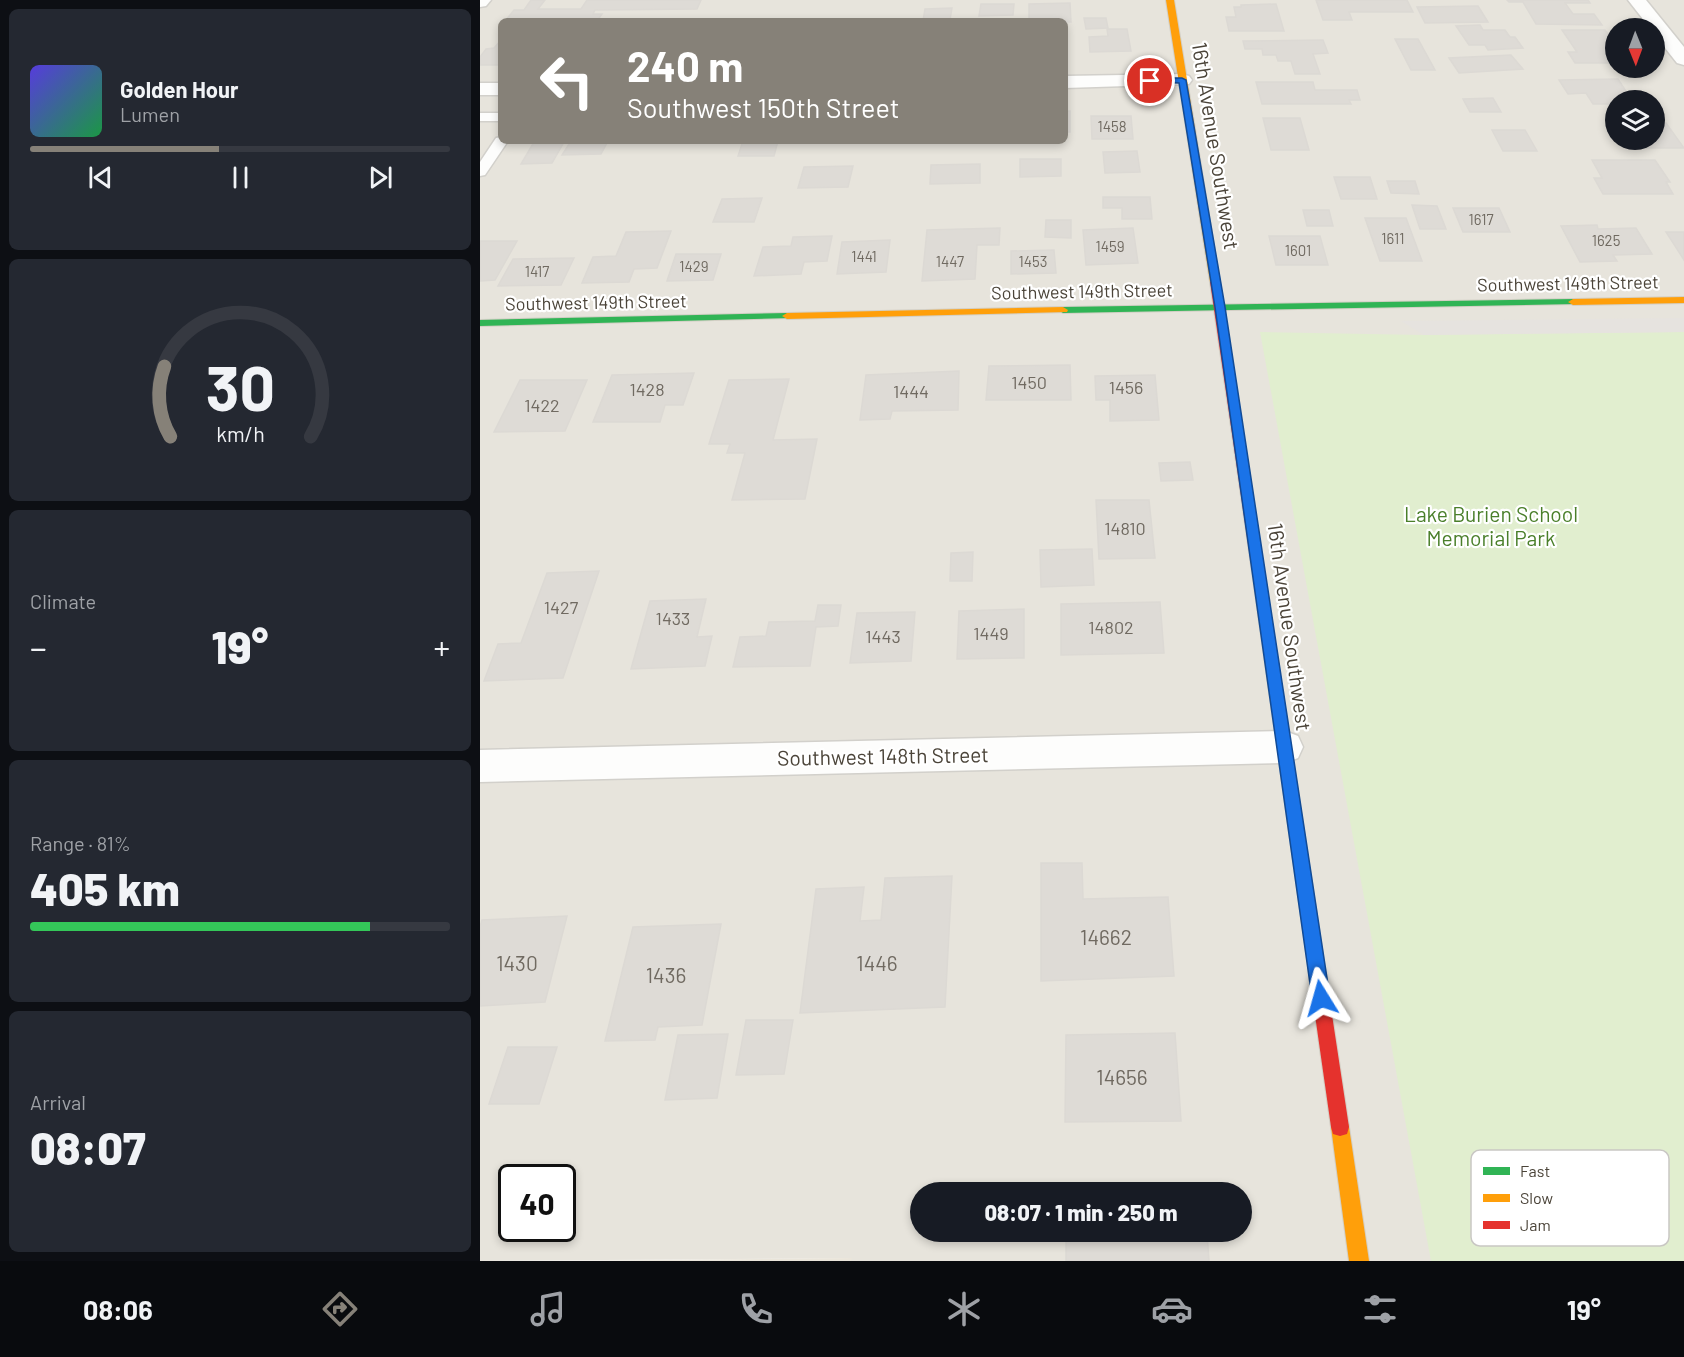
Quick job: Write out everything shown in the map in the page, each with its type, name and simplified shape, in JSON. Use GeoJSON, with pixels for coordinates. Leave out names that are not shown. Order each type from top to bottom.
{"type":"FeatureCollection","features":[{"type":"Feature","properties":{"kind":"street","name":"16th Avenue Southwest"},"geometry":{"type":"LineString","coordinates":[[1170,0],[1220,307],[1359,1261]]}},
{"type":"Feature","properties":{"kind":"street"},"geometry":{"type":"LineString","coordinates":[[1637,0],[1684,60]]}},
{"type":"Feature","properties":{"kind":"street"},"geometry":{"type":"LineString","coordinates":[[1068,82],[1182,80]]}},
{"type":"Feature","properties":{"kind":"street"},"geometry":{"type":"LineString","coordinates":[[480,89],[498,89]]}},
{"type":"Feature","properties":{"kind":"street","name":"Southwest 149th Street"},"geometry":{"type":"LineString","coordinates":[[480,323],[1220,307],[1684,300]]}},
{"type":"Feature","properties":{"kind":"street","name":"Southwest 148th Street"},"geometry":{"type":"LineString","coordinates":[[480,766],[1285,747]]}},
{"type":"Feature","properties":{"kind":"lane"},"geometry":{"type":"LineString","coordinates":[[480,172],[499,144]]}},
{"type":"Feature","properties":{"kind":"shaded area"},"geometry":{"type":"Polygon","coordinates":[[[480,0],[1684,0],[1684,1261],[851,1261],[851,1258],[480,1261],[480,0]]]}},
{"type":"Feature","properties":{"kind":"shaded area"},"geometry":{"type":"Polygon","coordinates":[[[1684,318],[1684,332],[1424,335],[1401,321],[1684,318]]]}},
{"type":"Feature","properties":{"kind":"shaded area"},"geometry":{"type":"Polygon","coordinates":[[[852,1258],[851,1261],[570,1261],[852,1258]]]}},
{"type":"Feature","properties":{"kind":"green space","name":"Lake Burien School Memorial Park"},"geometry":{"type":"Polygon","coordinates":[[[1260,332],[1424,335],[1684,332],[1684,1261],[1431,1261],[1260,332]]]}},
{"type":"Feature","properties":{"kind":"building"},"geometry":{"type":"Polygon","coordinates":[[[531,0],[545,0],[538,9],[581,9],[587,0],[701,0],[697,9],[595,10],[593,14],[602,14],[599,18],[507,18],[514,10],[524,10],[531,0]]]}},
{"type":"Feature","properties":{"kind":"building"},"geometry":{"type":"Polygon","coordinates":[[[1316,0],[1407,0],[1413,12],[1349,12],[1352,20],[1323,20],[1316,0]]]}},
{"type":"Feature","properties":{"kind":"building"},"geometry":{"type":"Polygon","coordinates":[[[1507,0],[1588,0],[1590,3],[1565,3],[1573,14],[1594,14],[1602,25],[1536,24],[1523,2],[1507,0]]]}},
{"type":"Feature","properties":{"kind":"building"},"geometry":{"type":"Polygon","coordinates":[[[1070,3],[1071,22],[1068,22],[1068,18],[1029,18],[1029,4],[1070,3]]]}},
{"type":"Feature","properties":{"kind":"building"},"geometry":{"type":"Polygon","coordinates":[[[981,4],[1014,4],[1013,15],[979,16],[981,4]]]}},
{"type":"Feature","properties":{"kind":"building"},"geometry":{"type":"Polygon","coordinates":[[[1276,4],[1284,31],[1229,31],[1226,17],[1236,17],[1234,7],[1276,4]]]}},
{"type":"Feature","properties":{"kind":"building"},"geometry":{"type":"Polygon","coordinates":[[[1478,6],[1488,22],[1425,23],[1417,7],[1478,6]]]}},
{"type":"Feature","properties":{"kind":"building"},"geometry":{"type":"Polygon","coordinates":[[[952,8],[950,18],[924,18],[925,9],[952,8]]]}},
{"type":"Feature","properties":{"kind":"building"},"geometry":{"type":"Polygon","coordinates":[[[1084,18],[1106,18],[1108,28],[1086,29],[1084,18]]]}},
{"type":"Feature","properties":{"kind":"building"},"geometry":{"type":"Polygon","coordinates":[[[1480,25],[1483,30],[1505,30],[1510,37],[1515,37],[1523,48],[1488,50],[1485,45],[1469,45],[1456,26],[1480,25]]]}},
{"type":"Feature","properties":{"kind":"building"},"geometry":{"type":"Polygon","coordinates":[[[1107,29],[1127,29],[1131,51],[1090,52],[1089,37],[1108,36],[1107,29]]]}},
{"type":"Feature","properties":{"kind":"building"},"geometry":{"type":"Polygon","coordinates":[[[1562,30],[1605,30],[1605,63],[1575,63],[1568,52],[1577,52],[1562,30]]]}},
{"type":"Feature","properties":{"kind":"building"},"geometry":{"type":"Polygon","coordinates":[[[1395,39],[1418,39],[1435,70],[1411,70],[1395,39]]]}},
{"type":"Feature","properties":{"kind":"building"},"geometry":{"type":"Polygon","coordinates":[[[1323,40],[1328,53],[1313,54],[1320,74],[1295,74],[1291,61],[1278,61],[1276,55],[1263,55],[1262,49],[1245,49],[1243,41],[1323,40]]]}},
{"type":"Feature","properties":{"kind":"building"},"geometry":{"type":"Polygon","coordinates":[[[498,43],[498,65],[480,65],[480,57],[486,49],[494,48],[498,43]]]}},
{"type":"Feature","properties":{"kind":"building"},"geometry":{"type":"Polygon","coordinates":[[[1511,55],[1523,69],[1459,73],[1449,58],[1511,55]]]}},
{"type":"Feature","properties":{"kind":"building"},"geometry":{"type":"Polygon","coordinates":[[[1618,79],[1625,90],[1605,90],[1605,104],[1593,104],[1586,93],[1568,94],[1559,80],[1618,79]]]}},
{"type":"Feature","properties":{"kind":"building"},"geometry":{"type":"Polygon","coordinates":[[[1256,82],[1313,82],[1315,90],[1357,90],[1360,100],[1349,100],[1351,104],[1262,104],[1256,82]]]}},
{"type":"Feature","properties":{"kind":"building"},"geometry":{"type":"Polygon","coordinates":[[[1493,98],[1501,112],[1470,112],[1463,99],[1493,98]]]}},
{"type":"Feature","properties":{"kind":"building"},"geometry":{"type":"Polygon","coordinates":[[[1068,111],[1070,111],[1070,132],[1068,132],[1068,111]]]}},
{"type":"Feature","properties":{"kind":"building"},"geometry":{"type":"Polygon","coordinates":[[[1091,116],[1131,116],[1133,139],[1092,139],[1091,116]]]}},
{"type":"Feature","properties":{"kind":"building"},"geometry":{"type":"Polygon","coordinates":[[[1263,118],[1300,118],[1309,150],[1271,150],[1263,118]]]}},
{"type":"Feature","properties":{"kind":"building"},"geometry":{"type":"Polygon","coordinates":[[[1665,123],[1666,123],[1684,148],[1665,148],[1665,123]]]}},
{"type":"Feature","properties":{"kind":"building"},"geometry":{"type":"Polygon","coordinates":[[[1492,130],[1525,130],[1537,151],[1503,151],[1492,130]]]}},
{"type":"Feature","properties":{"kind":"building"},"geometry":{"type":"Polygon","coordinates":[[[533,144],[563,144],[552,163],[521,164],[533,144]]]}},
{"type":"Feature","properties":{"kind":"building"},"geometry":{"type":"Polygon","coordinates":[[[569,144],[606,144],[601,154],[562,155],[569,144]]]}},
{"type":"Feature","properties":{"kind":"building"},"geometry":{"type":"Polygon","coordinates":[[[742,144],[777,144],[774,156],[738,156],[742,144]]]}},
{"type":"Feature","properties":{"kind":"building"},"geometry":{"type":"Polygon","coordinates":[[[1137,151],[1140,172],[1105,173],[1103,152],[1137,151]]]}},
{"type":"Feature","properties":{"kind":"building"},"geometry":{"type":"Polygon","coordinates":[[[1020,159],[1061,159],[1061,176],[1020,177],[1020,159]]]}},
{"type":"Feature","properties":{"kind":"building"},"geometry":{"type":"Polygon","coordinates":[[[1592,160],[1655,160],[1670,182],[1666,182],[1673,194],[1603,194],[1594,178],[1602,178],[1592,160]]]}},
{"type":"Feature","properties":{"kind":"building"},"geometry":{"type":"Polygon","coordinates":[[[980,164],[980,183],[930,184],[931,165],[980,164]]]}},
{"type":"Feature","properties":{"kind":"building"},"geometry":{"type":"Polygon","coordinates":[[[853,166],[848,187],[798,188],[804,167],[853,166]]]}},
{"type":"Feature","properties":{"kind":"building"},"geometry":{"type":"Polygon","coordinates":[[[1334,177],[1370,177],[1377,199],[1341,199],[1334,177]]]}},
{"type":"Feature","properties":{"kind":"building"},"geometry":{"type":"Polygon","coordinates":[[[1387,181],[1415,181],[1419,194],[1391,193],[1387,181]]]}},
{"type":"Feature","properties":{"kind":"building"},"geometry":{"type":"Polygon","coordinates":[[[1103,197],[1150,197],[1152,219],[1122,219],[1122,208],[1103,208],[1103,197]]]}},
{"type":"Feature","properties":{"kind":"building"},"geometry":{"type":"Polygon","coordinates":[[[762,198],[754,222],[713,222],[722,199],[762,198]]]}},
{"type":"Feature","properties":{"kind":"building"},"geometry":{"type":"Polygon","coordinates":[[[1412,205],[1437,206],[1446,229],[1420,229],[1412,205]]]}},
{"type":"Feature","properties":{"kind":"building"},"geometry":{"type":"Polygon","coordinates":[[[1453,208],[1499,208],[1510,232],[1463,232],[1453,208]]]}},
{"type":"Feature","properties":{"kind":"building"},"geometry":{"type":"Polygon","coordinates":[[[1303,210],[1329,210],[1333,226],[1307,226],[1303,210]]]}},
{"type":"Feature","properties":{"kind":"building"},"geometry":{"type":"Polygon","coordinates":[[[1365,218],[1406,218],[1422,261],[1380,261],[1365,218]]]}},
{"type":"Feature","properties":{"kind":"building"},"geometry":{"type":"Polygon","coordinates":[[[1046,220],[1071,220],[1071,238],[1045,237],[1046,220]]]}},
{"type":"Feature","properties":{"kind":"building"},"geometry":{"type":"Polygon","coordinates":[[[1597,225],[1598,229],[1636,228],[1652,254],[1613,255],[1617,261],[1580,262],[1561,226],[1597,225]]]}},
{"type":"Feature","properties":{"kind":"building"},"geometry":{"type":"Polygon","coordinates":[[[1000,228],[999,245],[977,245],[975,279],[922,281],[927,230],[1000,228]]]}},
{"type":"Feature","properties":{"kind":"building"},"geometry":{"type":"Polygon","coordinates":[[[1133,228],[1138,263],[1086,265],[1083,230],[1133,228]]]}},
{"type":"Feature","properties":{"kind":"building"},"geometry":{"type":"Polygon","coordinates":[[[671,231],[657,268],[634,269],[629,282],[582,283],[593,257],[616,256],[626,232],[671,231]]]}},
{"type":"Feature","properties":{"kind":"building"},"geometry":{"type":"Polygon","coordinates":[[[1666,232],[1684,232],[1684,260],[1666,232]]]}},
{"type":"Feature","properties":{"kind":"building"},"geometry":{"type":"Polygon","coordinates":[[[832,236],[827,261],[804,262],[801,274],[754,276],[763,247],[791,246],[793,237],[832,236]]]}},
{"type":"Feature","properties":{"kind":"building"},"geometry":{"type":"Polygon","coordinates":[[[1269,236],[1320,236],[1328,265],[1276,265],[1269,236]]]}},
{"type":"Feature","properties":{"kind":"building"},"geometry":{"type":"Polygon","coordinates":[[[890,240],[886,272],[837,274],[842,242],[890,240]]]}},
{"type":"Feature","properties":{"kind":"building"},"geometry":{"type":"Polygon","coordinates":[[[480,241],[517,241],[495,280],[480,281],[480,241]]]}},
{"type":"Feature","properties":{"kind":"building"},"geometry":{"type":"Polygon","coordinates":[[[1054,250],[1056,273],[1011,274],[1011,251],[1054,250]]]}},
{"type":"Feature","properties":{"kind":"building"},"geometry":{"type":"Polygon","coordinates":[[[676,254],[721,254],[713,280],[667,281],[676,254]]]}},
{"type":"Feature","properties":{"kind":"building"},"geometry":{"type":"Polygon","coordinates":[[[574,258],[561,285],[498,286],[513,259],[574,258]]]}},
{"type":"Feature","properties":{"kind":"building"},"geometry":{"type":"Polygon","coordinates":[[[1070,365],[1071,400],[986,400],[989,366],[1070,365]]]}},
{"type":"Feature","properties":{"kind":"building"},"geometry":{"type":"Polygon","coordinates":[[[959,371],[958,410],[892,411],[890,419],[860,420],[866,375],[959,371]]]}},
{"type":"Feature","properties":{"kind":"building"},"geometry":{"type":"Polygon","coordinates":[[[694,373],[683,405],[665,405],[660,422],[593,422],[612,375],[694,373]]]}},
{"type":"Feature","properties":{"kind":"building"},"geometry":{"type":"Polygon","coordinates":[[[1155,375],[1159,420],[1110,421],[1110,400],[1096,400],[1095,376],[1155,375]]]}},
{"type":"Feature","properties":{"kind":"building"},"geometry":{"type":"Polygon","coordinates":[[[789,379],[773,440],[817,439],[805,499],[732,500],[745,453],[727,453],[730,444],[709,444],[729,380],[789,379]]]}},
{"type":"Feature","properties":{"kind":"building"},"geometry":{"type":"Polygon","coordinates":[[[520,380],[587,380],[565,431],[494,432],[520,380]]]}},
{"type":"Feature","properties":{"kind":"building"},"geometry":{"type":"Polygon","coordinates":[[[1190,462],[1193,480],[1161,481],[1159,463],[1190,462]]]}},
{"type":"Feature","properties":{"kind":"building"},"geometry":{"type":"Polygon","coordinates":[[[1096,500],[1149,500],[1155,558],[1099,559],[1096,500]]]}},
{"type":"Feature","properties":{"kind":"building"},"geometry":{"type":"Polygon","coordinates":[[[1092,549],[1094,585],[1041,587],[1040,550],[1092,549]]]}},
{"type":"Feature","properties":{"kind":"building"},"geometry":{"type":"Polygon","coordinates":[[[973,552],[972,581],[950,581],[951,553],[973,552]]]}},
{"type":"Feature","properties":{"kind":"building"},"geometry":{"type":"Polygon","coordinates":[[[599,571],[563,678],[484,681],[498,644],[521,643],[547,573],[599,571]]]}},
{"type":"Feature","properties":{"kind":"building"},"geometry":{"type":"Polygon","coordinates":[[[706,599],[697,637],[712,636],[705,666],[631,669],[650,601],[706,599]]]}},
{"type":"Feature","properties":{"kind":"building"},"geometry":{"type":"Polygon","coordinates":[[[1160,602],[1164,653],[1061,655],[1061,604],[1160,602]]]}},
{"type":"Feature","properties":{"kind":"building"},"geometry":{"type":"Polygon","coordinates":[[[818,605],[841,605],[838,626],[816,627],[810,666],[733,667],[740,637],[766,636],[769,622],[815,621],[818,605]]]}},
{"type":"Feature","properties":{"kind":"building"},"geometry":{"type":"Polygon","coordinates":[[[1024,609],[1024,658],[957,659],[959,611],[1024,609]]]}},
{"type":"Feature","properties":{"kind":"building"},"geometry":{"type":"Polygon","coordinates":[[[915,612],[911,661],[850,663],[857,613],[915,612]]]}},
{"type":"Feature","properties":{"kind":"building"},"geometry":{"type":"Polygon","coordinates":[[[1041,863],[1082,863],[1083,899],[1168,897],[1174,976],[1041,981],[1041,863]]]}},
{"type":"Feature","properties":{"kind":"building"},"geometry":{"type":"Polygon","coordinates":[[[952,876],[945,1007],[800,1013],[816,889],[864,887],[860,921],[881,920],[885,878],[952,876]]]}},
{"type":"Feature","properties":{"kind":"building"},"geometry":{"type":"Polygon","coordinates":[[[567,916],[545,1002],[480,1006],[480,927],[482,920],[567,916]]]}},
{"type":"Feature","properties":{"kind":"building"},"geometry":{"type":"Polygon","coordinates":[[[721,924],[702,1025],[658,1027],[655,1040],[605,1041],[633,927],[721,924]]]}},
{"type":"Feature","properties":{"kind":"building"},"geometry":{"type":"Polygon","coordinates":[[[746,1020],[793,1020],[784,1074],[736,1075],[746,1020]]]}},
{"type":"Feature","properties":{"kind":"building"},"geometry":{"type":"Polygon","coordinates":[[[1175,1033],[1181,1121],[1065,1122],[1066,1035],[1175,1033]]]}},
{"type":"Feature","properties":{"kind":"building"},"geometry":{"type":"Polygon","coordinates":[[[728,1034],[717,1098],[665,1100],[678,1035],[728,1034]]]}},
{"type":"Feature","properties":{"kind":"building"},"geometry":{"type":"Polygon","coordinates":[[[508,1047],[557,1047],[539,1104],[489,1104],[508,1047]]]}},
{"type":"Feature","properties":{"kind":"building"},"geometry":{"type":"Polygon","coordinates":[[[1066,1242],[1208,1242],[1209,1261],[1066,1261],[1066,1242]]]}},
{"type":"Feature","properties":{"kind":"traffic: fast"},"geometry":{"type":"LineString","coordinates":[[1063,310],[1573,302]]}},
{"type":"Feature","properties":{"kind":"traffic: fast"},"geometry":{"type":"LineString","coordinates":[[480,323],[787,316]]}},
{"type":"Feature","properties":{"kind":"traffic: slow"},"geometry":{"type":"LineString","coordinates":[[1170,0],[1215,282]]}},
{"type":"Feature","properties":{"kind":"traffic: slow"},"geometry":{"type":"LineString","coordinates":[[1573,302],[1684,300]]}},
{"type":"Feature","properties":{"kind":"traffic: slow"},"geometry":{"type":"LineString","coordinates":[[787,316],[1063,310]]}},
{"type":"Feature","properties":{"kind":"traffic: slow"},"geometry":{"type":"LineString","coordinates":[[1256,558],[1306,896]]}},
{"type":"Feature","properties":{"kind":"traffic: slow"},"geometry":{"type":"LineString","coordinates":[[1340,1127],[1359,1261]]}},
{"type":"Feature","properties":{"kind":"traffic: jam"},"geometry":{"type":"LineString","coordinates":[[1215,282],[1256,558]]}},
{"type":"Feature","properties":{"kind":"traffic: jam"},"geometry":{"type":"LineString","coordinates":[[1306,896],[1340,1127]]}},
{"type":"Feature","properties":{"kind":"route"},"geometry":{"type":"LineString","coordinates":[[1150,81],[1182,80],[1220,307],[1321,998]]}}]}
